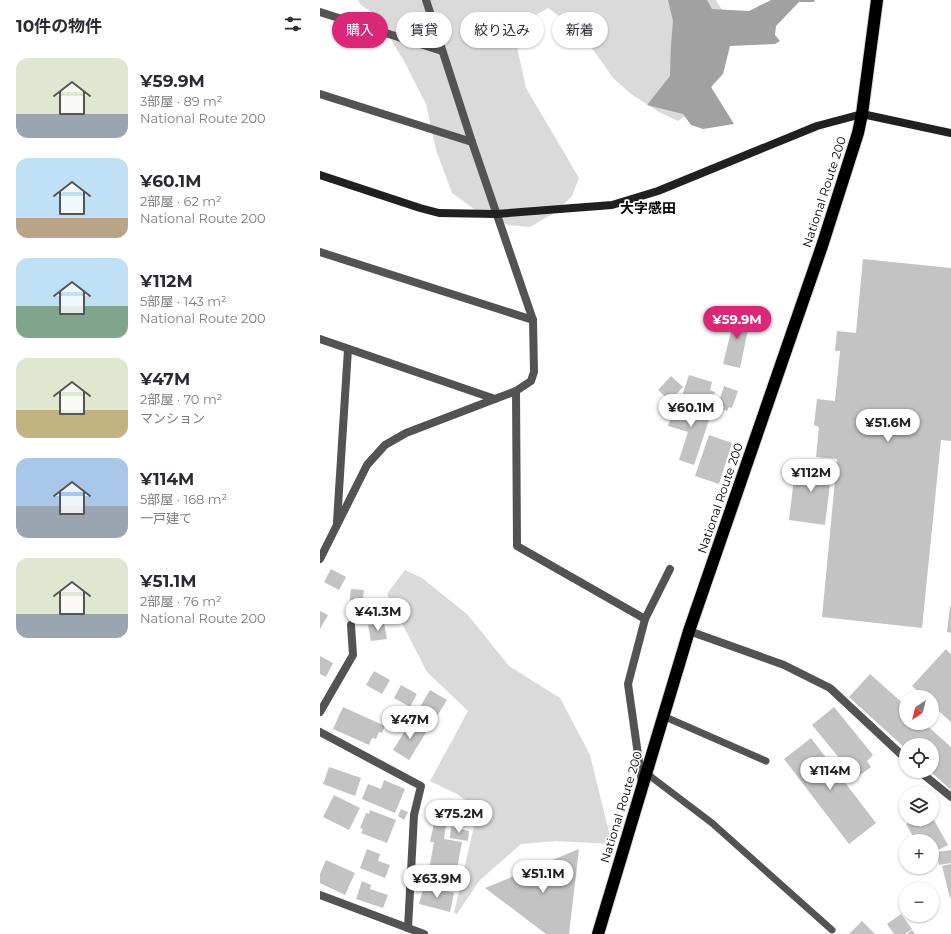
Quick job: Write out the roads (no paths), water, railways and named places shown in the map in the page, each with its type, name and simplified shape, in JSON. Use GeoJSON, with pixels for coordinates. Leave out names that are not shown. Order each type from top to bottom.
{"type":"FeatureCollection","features":[{"type":"Feature","properties":{"kind":"highway","name":"National Route 200"},"geometry":{"type":"LineString","coordinates":[[598,934],[689,631],[822,246],[858,133],[862,114],[877,0]]}},
{"type":"Feature","properties":{"kind":"street"},"geometry":{"type":"LineString","coordinates":[[320,559],[367,465],[385,445],[406,433],[516,391],[530,381],[534,372],[533,320],[496,214],[426,0]]}},
{"type":"Feature","properties":{"kind":"street"},"geometry":{"type":"LineString","coordinates":[[320,12],[442,51]]}},
{"type":"Feature","properties":{"kind":"street"},"geometry":{"type":"LineString","coordinates":[[320,94],[472,142]]}},
{"type":"Feature","properties":{"kind":"street"},"geometry":{"type":"LineString","coordinates":[[320,175],[439,213],[496,214],[612,205],[658,191],[817,126],[862,114],[951,133]]}},
{"type":"Feature","properties":{"kind":"street"},"geometry":{"type":"LineString","coordinates":[[320,252],[533,320]]}},
{"type":"Feature","properties":{"kind":"street"},"geometry":{"type":"LineString","coordinates":[[320,339],[495,399]]}},
{"type":"Feature","properties":{"kind":"street"},"geometry":{"type":"LineString","coordinates":[[337,526],[348,349]]}},
{"type":"Feature","properties":{"kind":"street"},"geometry":{"type":"LineString","coordinates":[[516,391],[517,546],[645,619]]}},
{"type":"Feature","properties":{"kind":"street"},"geometry":{"type":"LineString","coordinates":[[642,787],[628,684],[645,619],[670,569]]}},
{"type":"Feature","properties":{"kind":"street"},"geometry":{"type":"LineString","coordinates":[[320,712],[353,655],[351,625]]}},
{"type":"Feature","properties":{"kind":"street"},"geometry":{"type":"LineString","coordinates":[[689,631],[784,666],[830,688],[899,752]]}},
{"type":"Feature","properties":{"kind":"street"},"geometry":{"type":"LineString","coordinates":[[320,732],[421,786],[414,815],[408,928]]}},
{"type":"Feature","properties":{"kind":"street"},"geometry":{"type":"LineString","coordinates":[[927,778],[951,798]]}},
{"type":"Feature","properties":{"kind":"street"},"geometry":{"type":"LineString","coordinates":[[320,895],[424,934]]}},
{"type":"Feature","properties":{"kind":"lane"},"geometry":{"type":"LineString","coordinates":[[663,716],[766,761]]}},
{"type":"Feature","properties":{"kind":"lane"},"geometry":{"type":"LineString","coordinates":[[646,774],[712,823],[832,930]]}},
{"type":"Feature","properties":{"kind":"district","name":"大字感田"},"geometry":{"type":"Point","coordinates":[648,208]}}]}
